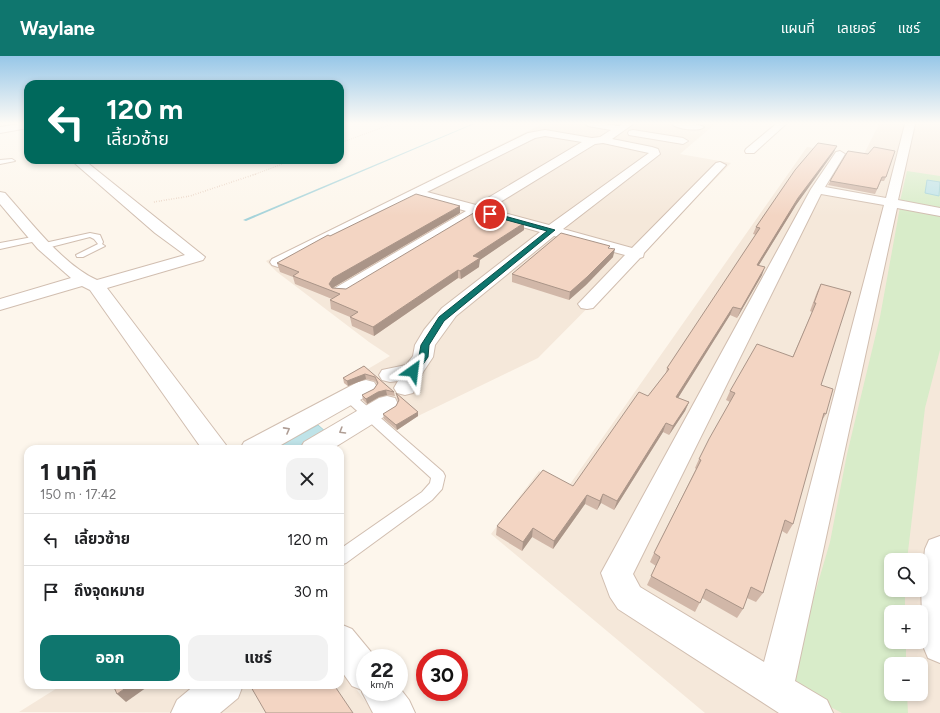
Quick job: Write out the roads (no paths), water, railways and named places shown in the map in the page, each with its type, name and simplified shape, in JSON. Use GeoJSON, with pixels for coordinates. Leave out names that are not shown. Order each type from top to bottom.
{"type":"FeatureCollection","features":[{"type":"Feature","properties":{"kind":"street"},"geometry":{"type":"LineString","coordinates":[[278,262],[493,155]]}},
{"type":"Feature","properties":{"kind":"street"},"geometry":{"type":"LineString","coordinates":[[341,292],[475,210],[572,155]]}},
{"type":"Feature","properties":{"kind":"street"},"geometry":{"type":"LineString","coordinates":[[403,378],[423,357],[425,345],[441,319],[552,230],[654,155]]}},
{"type":"Feature","properties":{"kind":"street"},"geometry":{"type":"LineString","coordinates":[[814,713],[774,690],[629,598],[621,586],[617,573],[817,189],[840,155]]}},
{"type":"Feature","properties":{"kind":"street"},"geometry":{"type":"LineString","coordinates":[[774,690],[902,155]]}},
{"type":"Feature","properties":{"kind":"street"},"geometry":{"type":"LineString","coordinates":[[0,305],[198,257],[160,230],[82,164]]}},
{"type":"Feature","properties":{"kind":"street"},"geometry":{"type":"LineString","coordinates":[[587,304],[637,254],[720,165]]}},
{"type":"Feature","properties":{"kind":"street"},"geometry":{"type":"LineString","coordinates":[[817,189],[940,212]]}},
{"type":"Feature","properties":{"kind":"street"},"geometry":{"type":"LineString","coordinates":[[416,193],[637,254]]}},
{"type":"Feature","properties":{"kind":"street"},"geometry":{"type":"LineString","coordinates":[[2,202],[40,242],[89,283],[213,445]]}},
{"type":"Feature","properties":{"kind":"street"},"geometry":{"type":"LineString","coordinates":[[260,445],[357,392]]}},
{"type":"Feature","properties":{"kind":"street"},"geometry":{"type":"LineString","coordinates":[[320,445],[378,409]]}},
{"type":"Feature","properties":{"kind":"street"},"geometry":{"type":"LineString","coordinates":[[940,549],[937,585],[940,646]]}},
{"type":"Feature","properties":{"kind":"street"},"geometry":{"type":"LineString","coordinates":[[344,646],[356,661]]}},
{"type":"Feature","properties":{"kind":"street"},"geometry":{"type":"LineString","coordinates":[[190,713],[221,689]]}},
{"type":"Feature","properties":{"kind":"street"},"geometry":{"type":"LineString","coordinates":[[387,701],[396,713]]}},
{"type":"Feature","properties":{"kind":"lane"},"geometry":{"type":"LineString","coordinates":[[0,162],[12,161]]}},
{"type":"Feature","properties":{"kind":"lane"},"geometry":{"type":"LineString","coordinates":[[0,246],[90,235],[97,238],[100,244],[80,255]]}},
{"type":"Feature","properties":{"kind":"lane"},"geometry":{"type":"LineString","coordinates":[[344,555],[427,496],[437,485],[438,476],[378,409],[357,392]]}},
{"type":"Feature","properties":{"kind":"water"},"geometry":{"type":"Polygon","coordinates":[[[927,180],[940,182],[939,196],[925,193],[927,180]]]}},
{"type":"Feature","properties":{"kind":"water"},"geometry":{"type":"Polygon","coordinates":[[[318,425],[326,432],[303,445],[281,445],[318,425]]]}},
{"type":"Feature","properties":{"kind":"waterway"},"geometry":{"type":"LineString","coordinates":[[245,220],[400,155]]}}]}
